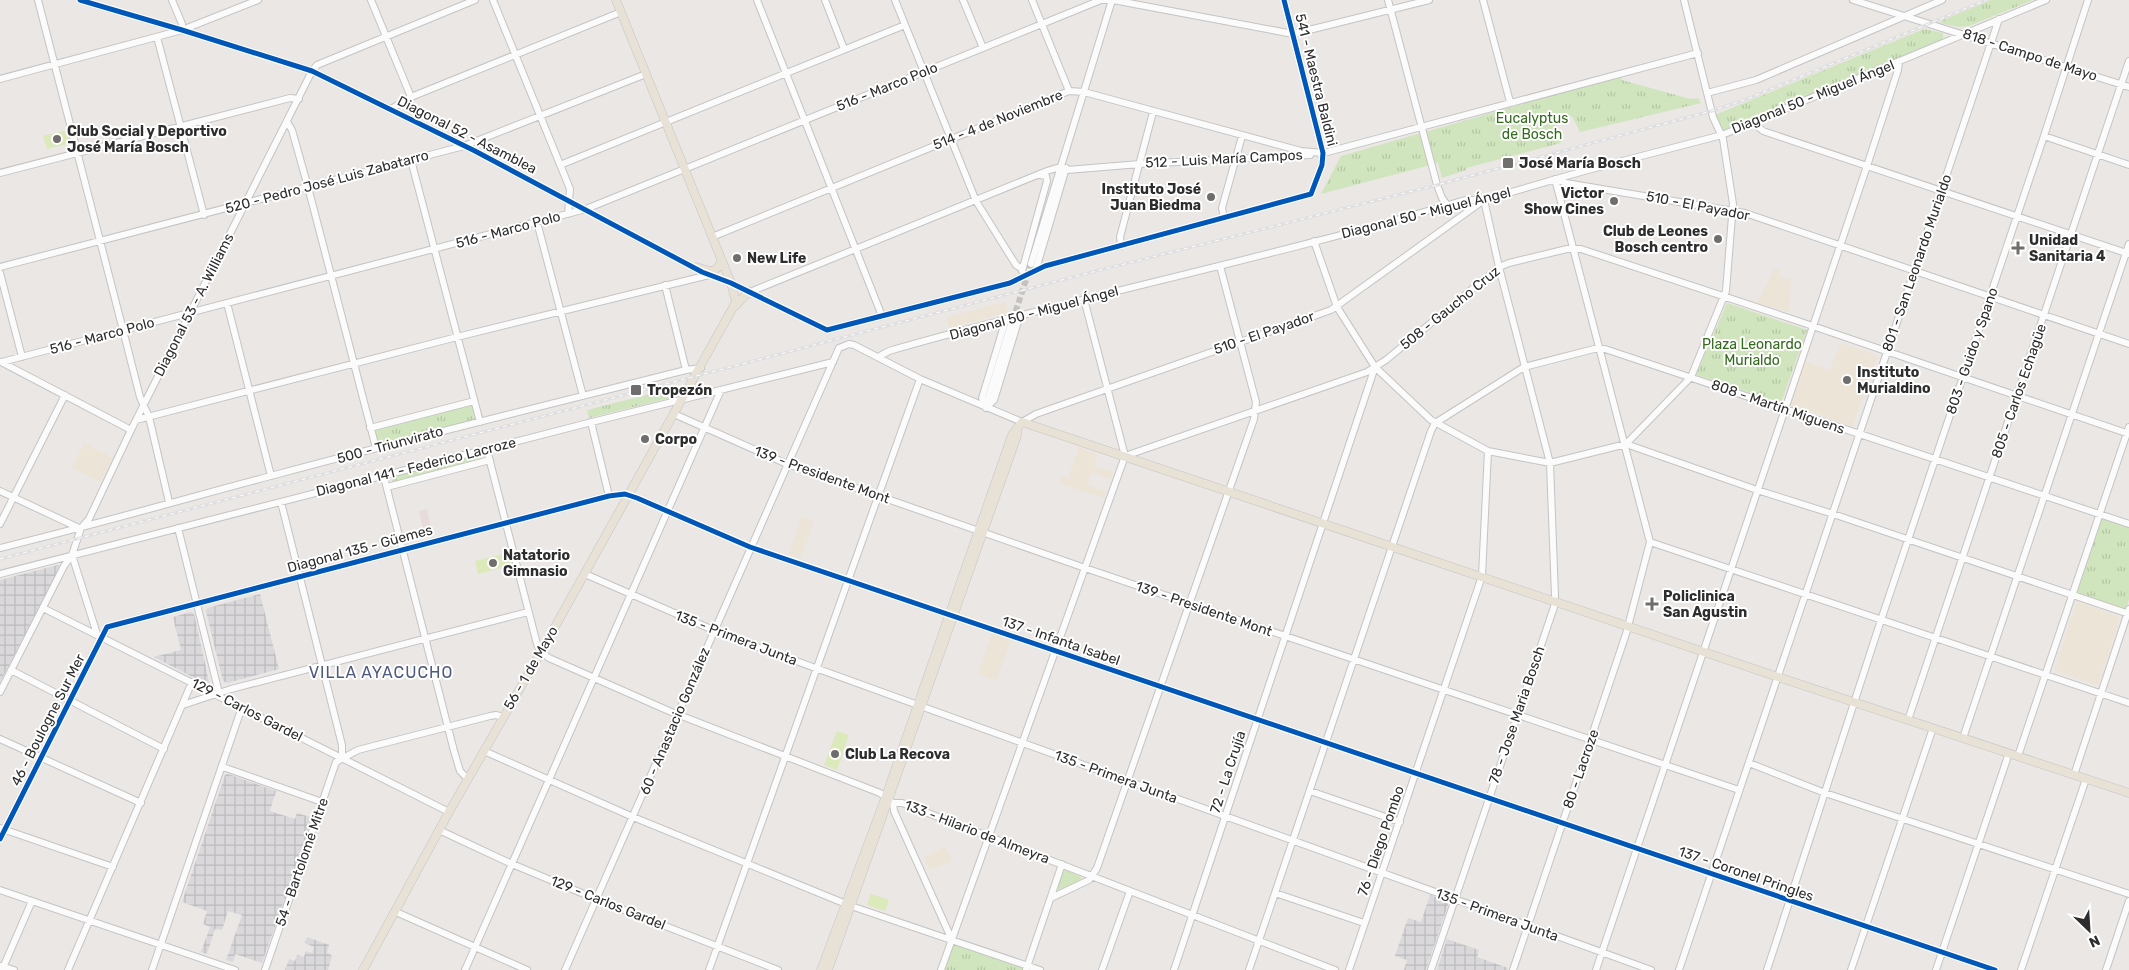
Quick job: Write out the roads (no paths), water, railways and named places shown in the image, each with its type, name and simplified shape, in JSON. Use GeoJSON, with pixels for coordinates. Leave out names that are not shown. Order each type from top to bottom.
{"type":"FeatureCollection","features":[{"type":"Feature","properties":{"kind":"main road"},"geometry":{"type":"LineString","coordinates":[[616,0],[731,283],[736,298],[734,307]]}},
{"type":"Feature","properties":{"kind":"main road"},"geometry":{"type":"LineString","coordinates":[[696,267],[712,272],[717,270],[722,260]]}},
{"type":"Feature","properties":{"kind":"main road","name":"56 - 1 de Mayo"},"geometry":{"type":"LineString","coordinates":[[363,970],[449,812],[734,307],[742,302],[746,294],[750,292]]}},
{"type":"Feature","properties":{"kind":"main road"},"geometry":{"type":"LineString","coordinates":[[821,970],[889,800],[920,706],[982,533],[1012,435],[1019,425],[1125,456],[1555,602],[1703,650],[1778,677],[2129,793]]}},
{"type":"Feature","properties":{"kind":"main road"},"geometry":{"type":"LineString","coordinates":[[828,970],[848,904]]}},
{"type":"Feature","properties":{"kind":"street"},"geometry":{"type":"LineString","coordinates":[[38,0],[123,330],[149,417],[170,502]]}},
{"type":"Feature","properties":{"kind":"street","name":"Diagonal 52 - Asamblea"},"geometry":{"type":"LineString","coordinates":[[80,0],[93,2],[312,71],[464,146],[709,275],[731,283],[827,330],[882,316]]}},
{"type":"Feature","properties":{"kind":"street"},"geometry":{"type":"LineString","coordinates":[[172,0],[182,24],[182,30]]}},
{"type":"Feature","properties":{"kind":"street"},"geometry":{"type":"LineString","coordinates":[[0,78],[182,30],[250,1],[258,0]]}},
{"type":"Feature","properties":{"kind":"street"},"geometry":{"type":"LineString","coordinates":[[371,0],[411,97]]}},
{"type":"Feature","properties":{"kind":"street"},"geometry":{"type":"LineString","coordinates":[[312,71],[317,65],[475,0]]}},
{"type":"Feature","properties":{"kind":"street"},"geometry":{"type":"LineString","coordinates":[[493,0],[570,189],[568,214]]}},
{"type":"Feature","properties":{"kind":"street"},"geometry":{"type":"LineString","coordinates":[[757,0],[882,316],[1010,283],[1022,277],[1033,266],[1064,169],[1064,157],[1112,0],[1293,34],[1429,0]]}},
{"type":"Feature","properties":{"kind":"street"},"geometry":{"type":"LineString","coordinates":[[825,0],[844,49]]}},
{"type":"Feature","properties":{"kind":"street"},"geometry":{"type":"LineString","coordinates":[[894,0],[976,201],[1016,265],[1022,269]]}},
{"type":"Feature","properties":{"kind":"street"},"geometry":{"type":"LineString","coordinates":[[964,0],[983,48]]}},
{"type":"Feature","properties":{"kind":"street"},"geometry":{"type":"LineString","coordinates":[[1032,0],[1069,91]]}},
{"type":"Feature","properties":{"kind":"street","name":"516 - Marco Polo"},"geometry":{"type":"LineString","coordinates":[[1,361],[586,209],[1101,0],[1108,0]]}},
{"type":"Feature","properties":{"kind":"street","name":"541 - Maestra Baldini"},"geometry":{"type":"LineString","coordinates":[[1224,218],[1311,194],[1322,165],[1323,153],[1284,0]]}},
{"type":"Feature","properties":{"kind":"street"},"geometry":{"type":"LineString","coordinates":[[1388,0],[1437,185],[1442,198],[1448,206]]}},
{"type":"Feature","properties":{"kind":"street"},"geometry":{"type":"LineString","coordinates":[[1483,0],[1510,102]]}},
{"type":"Feature","properties":{"kind":"street"},"geometry":{"type":"LineString","coordinates":[[1314,241],[1338,307],[1375,367],[1435,423],[1488,451],[1550,463],[1626,444],[1690,377],[1725,298],[1734,210],[1722,135],[1715,121],[1707,93],[1684,0]]}},
{"type":"Feature","properties":{"kind":"street","name":"818 - Campo de Mayo"},"geometry":{"type":"LineString","coordinates":[[1853,0],[2129,86]]}},
{"type":"Feature","properties":{"kind":"street"},"geometry":{"type":"LineString","coordinates":[[1707,93],[1756,80],[1906,16],[1932,2],[1942,0]]}},
{"type":"Feature","properties":{"kind":"street","name":"Diagonal 50 - Miguel Ángel"},"geometry":{"type":"LineString","coordinates":[[878,357],[890,351],[1009,320],[1020,315],[1220,266],[1472,199],[1484,200],[1554,179],[1722,135],[2046,0]]}},
{"type":"Feature","properties":{"kind":"street","name":"803 - Guido y Spano"},"geometry":{"type":"LineString","coordinates":[[1767,970],[1881,620],[2088,0]]}},
{"type":"Feature","properties":{"kind":"street"},"geometry":{"type":"LineString","coordinates":[[391,109],[411,97],[621,12]]}},
{"type":"Feature","properties":{"kind":"street","name":"801 - San Leonardo Murialdo"},"geometry":{"type":"LineString","coordinates":[[1679,970],[1999,19]]}},
{"type":"Feature","properties":{"kind":"street"},"geometry":{"type":"LineString","coordinates":[[560,165],[905,25]]}},
{"type":"Feature","properties":{"kind":"street"},"geometry":{"type":"LineString","coordinates":[[157,37],[204,214]]}},
{"type":"Feature","properties":{"kind":"street","name":"512 - Luis María Campos"},"geometry":{"type":"LineString","coordinates":[[750,292],[1040,174],[1064,169],[1323,153],[1698,53]]}},
{"type":"Feature","properties":{"kind":"street","name":"805 - Carlos Echagüe"},"geometry":{"type":"LineString","coordinates":[[1908,720],[2129,61]]}},
{"type":"Feature","properties":{"kind":"street"},"geometry":{"type":"LineString","coordinates":[[1596,970],[1813,326],[1898,70],[1899,62]]}},
{"type":"Feature","properties":{"kind":"street","name":"Diagonal 53 - A. Williams"},"geometry":{"type":"LineString","coordinates":[[0,692],[64,566],[72,555],[81,528],[89,519],[131,430],[312,71]]}},
{"type":"Feature","properties":{"kind":"street","name":"520 - Pedro José Luis Zabatarro"},"geometry":{"type":"LineString","coordinates":[[0,267],[464,146],[646,74]]}},
{"type":"Feature","properties":{"kind":"street","name":"514 - 4 de Noviembre"},"geometry":{"type":"LineString","coordinates":[[712,237],[1069,91],[1084,92],[1301,151],[1323,153]]}},
{"type":"Feature","properties":{"kind":"street"},"geometry":{"type":"LineString","coordinates":[[0,173],[290,98],[298,99]]}},
{"type":"Feature","properties":{"kind":"street"},"geometry":{"type":"LineString","coordinates":[[1121,246],[1120,237],[1153,112]]}},
{"type":"Feature","properties":{"kind":"street"},"geometry":{"type":"LineString","coordinates":[[287,122],[292,130],[308,187],[376,448]]}},
{"type":"Feature","properties":{"kind":"street"},"geometry":{"type":"LineString","coordinates":[[1754,123],[1763,131],[2128,254]]}},
{"type":"Feature","properties":{"kind":"street"},"geometry":{"type":"LineString","coordinates":[[1033,266],[1121,246],[1224,218],[1222,208],[1242,136]]}},
{"type":"Feature","properties":{"kind":"street"},"geometry":{"type":"LineString","coordinates":[[2044,136],[2129,165]]}},
{"type":"Feature","properties":{"kind":"street"},"geometry":{"type":"LineString","coordinates":[[411,160],[480,422]]}},
{"type":"Feature","properties":{"kind":"street"},"geometry":{"type":"LineString","coordinates":[[1033,266],[1046,214],[1064,169]]}},
{"type":"Feature","properties":{"kind":"street"},"geometry":{"type":"LineString","coordinates":[[1022,277],[1022,269],[1047,181],[1046,176],[1040,174]]}},
{"type":"Feature","properties":{"kind":"street"},"geometry":{"type":"LineString","coordinates":[[1554,179],[1626,444],[1650,542],[2129,703]]}},
{"type":"Feature","properties":{"kind":"street","name":"510 - El Payador"},"geometry":{"type":"LineString","coordinates":[[1554,179],[1566,183],[1734,210],[2129,344]]}},
{"type":"Feature","properties":{"kind":"street"},"geometry":{"type":"LineString","coordinates":[[1484,200],[1524,367],[1550,463],[1555,602]]}},
{"type":"Feature","properties":{"kind":"street","name":"510 - El Payador"},"geometry":{"type":"LineString","coordinates":[[1019,425],[1036,414],[1338,307],[1484,200]]}},
{"type":"Feature","properties":{"kind":"street"},"geometry":{"type":"LineString","coordinates":[[537,222],[583,396]]}},
{"type":"Feature","properties":{"kind":"street"},"geometry":{"type":"LineString","coordinates":[[1964,738],[2044,496],[2128,254],[2129,244]]}},
{"type":"Feature","properties":{"kind":"street"},"geometry":{"type":"LineString","coordinates":[[1574,248],[1813,326],[2072,415],[2128,432],[2018,756]]}},
{"type":"Feature","properties":{"kind":"street","name":"508 - Gaucho Cruz"},"geometry":{"type":"LineString","coordinates":[[1125,456],[1375,367],[1499,267],[1574,248]]}},
{"type":"Feature","properties":{"kind":"street"},"geometry":{"type":"LineString","coordinates":[[1051,898],[1093,876],[1230,491],[1257,409],[1220,266]]}},
{"type":"Feature","properties":{"kind":"street"},"geometry":{"type":"LineString","coordinates":[[0,273],[22,357]]}},
{"type":"Feature","properties":{"kind":"street"},"geometry":{"type":"LineString","coordinates":[[136,420],[457,337],[709,275]]}},
{"type":"Feature","properties":{"kind":"street"},"geometry":{"type":"LineString","coordinates":[[665,285],[686,370]]}},
{"type":"Feature","properties":{"kind":"street"},"geometry":{"type":"LineString","coordinates":[[941,970],[1125,456],[1084,299]]}},
{"type":"Feature","properties":{"kind":"street"},"geometry":{"type":"LineString","coordinates":[[227,303],[271,476]]}},
{"type":"Feature","properties":{"kind":"street"},"geometry":{"type":"LineString","coordinates":[[986,408],[994,400],[1020,315]]}},
{"type":"Feature","properties":{"kind":"street"},"geometry":{"type":"LineString","coordinates":[[986,408],[1009,320]]}},
{"type":"Feature","properties":{"kind":"street"},"geometry":{"type":"LineString","coordinates":[[986,408],[982,398],[1009,320]]}},
{"type":"Feature","properties":{"kind":"street","name":"60 - Anastacio González"},"geometry":{"type":"LineString","coordinates":[[565,970],[839,348],[849,344],[854,345],[878,357]]}},
{"type":"Feature","properties":{"kind":"street"},"geometry":{"type":"LineString","coordinates":[[1249,970],[1435,423],[1524,367],[1600,348]]}},
{"type":"Feature","properties":{"kind":"street","name":"808 - Martín Miguens"},"geometry":{"type":"LineString","coordinates":[[1600,348],[2129,524]]}},
{"type":"Feature","properties":{"kind":"street"},"geometry":{"type":"LineString","coordinates":[[878,357],[920,379],[986,408],[1019,425]]}},
{"type":"Feature","properties":{"kind":"street"},"geometry":{"type":"LineString","coordinates":[[1,361],[131,430]]}},
{"type":"Feature","properties":{"kind":"street","name":"Diagonal 141 - Federico Lacroze"},"geometry":{"type":"LineString","coordinates":[[0,574],[384,477],[591,422],[833,362]]}},
{"type":"Feature","properties":{"kind":"street","name":"72 - La Crujía"},"geometry":{"type":"LineString","coordinates":[[1174,970],[1375,367]]}},
{"type":"Feature","properties":{"kind":"street","name":"500 - Triunvirato"},"geometry":{"type":"LineString","coordinates":[[0,548],[376,448],[700,368]]}},
{"type":"Feature","properties":{"kind":"street"},"geometry":{"type":"LineString","coordinates":[[709,970],[920,379]]}},
{"type":"Feature","properties":{"kind":"street"},"geometry":{"type":"LineString","coordinates":[[465,970],[721,390]]}},
{"type":"Feature","properties":{"kind":"street"},"geometry":{"type":"LineString","coordinates":[[0,524],[65,395]]}},
{"type":"Feature","properties":{"kind":"street"},"geometry":{"type":"LineString","coordinates":[[370,428],[474,401]]}},
{"type":"Feature","properties":{"kind":"street","name":"139 - Presidente Mont"},"geometry":{"type":"LineString","coordinates":[[674,414],[787,464],[982,533],[1739,790]]}},
{"type":"Feature","properties":{"kind":"street"},"geometry":{"type":"LineString","coordinates":[[591,422],[609,496]]}},
{"type":"Feature","properties":{"kind":"street"},"geometry":{"type":"LineString","coordinates":[[1626,444],[1757,490],[2128,612],[2074,775]]}},
{"type":"Feature","properties":{"kind":"street"},"geometry":{"type":"LineString","coordinates":[[487,450],[528,612],[541,652]]}},
{"type":"Feature","properties":{"kind":"street","name":"76 - Diego Pombo"},"geometry":{"type":"LineString","coordinates":[[1349,970],[1482,576],[1486,461],[1488,451]]}},
{"type":"Feature","properties":{"kind":"street","name":"Diagonal 141 - Federico Lacroze"},"geometry":{"type":"LineString","coordinates":[[387,487],[490,460]]}},
{"type":"Feature","properties":{"kind":"street"},"geometry":{"type":"LineString","coordinates":[[384,477],[460,771],[468,779]]}},
{"type":"Feature","properties":{"kind":"street"},"geometry":{"type":"LineString","coordinates":[[0,491],[72,526],[81,528]]}},
{"type":"Feature","properties":{"kind":"street","name":"Diagonal 135 - Güemes"},"geometry":{"type":"LineString","coordinates":[[100,636],[111,626],[298,576],[609,496],[629,495]]}},
{"type":"Feature","properties":{"kind":"street","name":"137 - Infanta Isabel"},"geometry":{"type":"LineString","coordinates":[[629,495],[750,548],[1489,798]]}},
{"type":"Feature","properties":{"kind":"street"},"geometry":{"type":"LineString","coordinates":[[281,502],[298,576],[342,745],[342,757],[358,750],[496,715],[503,717]]}},
{"type":"Feature","properties":{"kind":"street"},"geometry":{"type":"LineString","coordinates":[[178,528],[217,693]]}},
{"type":"Feature","properties":{"kind":"street","name":"80 - Lacroze"},"geometry":{"type":"LineString","coordinates":[[1513,970],[1629,626],[1650,542]]}},
{"type":"Feature","properties":{"kind":"street"},"geometry":{"type":"LineString","coordinates":[[72,555],[100,636]]}},
{"type":"Feature","properties":{"kind":"street","name":"135 - Primera Junta"},"geometry":{"type":"LineString","coordinates":[[585,574],[714,631],[1292,842],[1651,970]]}},
{"type":"Feature","properties":{"kind":"street","name":"78 - Jose Maria Bosch"},"geometry":{"type":"LineString","coordinates":[[1431,970],[1555,602]]}},
{"type":"Feature","properties":{"kind":"street","name":"129 - Carlos Gardel"},"geometry":{"type":"LineString","coordinates":[[44,608],[217,693],[242,708],[449,812]]}},
{"type":"Feature","properties":{"kind":"street"},"geometry":{"type":"LineString","coordinates":[[183,705],[217,693],[528,612]]}},
{"type":"Feature","properties":{"kind":"street","name":"46 - Boulogne Sur Mer"},"geometry":{"type":"LineString","coordinates":[[0,839],[2,829],[71,700],[100,636]]}},
{"type":"Feature","properties":{"kind":"street","name":"133 - Hilario de Almeyra"},"geometry":{"type":"LineString","coordinates":[[541,652],[549,658],[678,714],[889,800],[902,803],[989,836],[1336,970]]}},
{"type":"Feature","properties":{"kind":"street"},"geometry":{"type":"LineString","coordinates":[[11,670],[164,749]]}},
{"type":"Feature","properties":{"kind":"street"},"geometry":{"type":"LineString","coordinates":[[68,970],[91,921],[192,682]]}},
{"type":"Feature","properties":{"kind":"street"},"geometry":{"type":"LineString","coordinates":[[152,970],[242,708]]}},
{"type":"Feature","properties":{"kind":"street"},"geometry":{"type":"LineString","coordinates":[[1851,970],[1933,728]]}},
{"type":"Feature","properties":{"kind":"street"},"geometry":{"type":"LineString","coordinates":[[0,739],[141,803]]}},
{"type":"Feature","properties":{"kind":"street"},"geometry":{"type":"LineString","coordinates":[[484,751],[633,817],[848,904],[1027,968],[1040,970]]}},
{"type":"Feature","properties":{"kind":"street"},"geometry":{"type":"LineString","coordinates":[[1936,970],[2010,754]]}},
{"type":"Feature","properties":{"kind":"street","name":"54 - Bartolomé Mitre"},"geometry":{"type":"LineString","coordinates":[[265,970],[336,762],[342,757]]}},
{"type":"Feature","properties":{"kind":"street"},"geometry":{"type":"LineString","coordinates":[[1748,763],[1825,793],[2129,894]]}},
{"type":"Feature","properties":{"kind":"street"},"geometry":{"type":"LineString","coordinates":[[223,767],[322,802]]}},
{"type":"Feature","properties":{"kind":"street"},"geometry":{"type":"LineString","coordinates":[[2021,970],[2086,779]]}},
{"type":"Feature","properties":{"kind":"street"},"geometry":{"type":"LineString","coordinates":[[1310,791],[1400,822]]}},
{"type":"Feature","properties":{"kind":"street","name":"137 - Coronel Pringles"},"geometry":{"type":"LineString","coordinates":[[1489,798],[1790,902],[1996,970]]}},
{"type":"Feature","properties":{"kind":"street"},"geometry":{"type":"LineString","coordinates":[[889,800],[952,940]]}},
{"type":"Feature","properties":{"kind":"street"},"geometry":{"type":"LineString","coordinates":[[2,829],[113,867]]}},
{"type":"Feature","properties":{"kind":"street","name":"129 - Carlos Gardel"},"geometry":{"type":"LineString","coordinates":[[439,830],[512,864],[596,899],[778,970]]}},
{"type":"Feature","properties":{"kind":"street"},"geometry":{"type":"LineString","coordinates":[[1027,968],[1062,864]]}},
{"type":"Feature","properties":{"kind":"street"},"geometry":{"type":"LineString","coordinates":[[0,890],[235,970]]}},
{"type":"Feature","properties":{"kind":"street"},"geometry":{"type":"LineString","coordinates":[[1102,970],[1130,891]]}},
{"type":"Feature","properties":{"kind":"street"},"geometry":{"type":"LineString","coordinates":[[1275,893],[1364,923]]}},
{"type":"Feature","properties":{"kind":"street"},"geometry":{"type":"LineString","coordinates":[[2106,970],[2129,900]]}},
{"type":"Feature","properties":{"kind":"street"},"geometry":{"type":"LineString","coordinates":[[14,970],[2,967],[32,901]]}},
{"type":"Feature","properties":{"kind":"street"},"geometry":{"type":"LineString","coordinates":[[396,912],[527,970]]}},
{"type":"Feature","properties":{"kind":"tunnel"},"geometry":{"type":"LineString","coordinates":[[1013,320],[1031,264]]}},
{"type":"Feature","properties":{"kind":"railway"},"geometry":{"type":"LineString","coordinates":[[0,559],[1073,277],[1437,185],[1715,110],[1747,99],[1986,0]]}},
{"type":"Feature","properties":{"kind":"place","name":"Club Social y Deportivo José María Bosch"},"geometry":{"type":"Point","coordinates":[57,139]}},
{"type":"Feature","properties":{"kind":"place","name":"José María Bosch"},"geometry":{"type":"Point","coordinates":[1508,163]}},
{"type":"Feature","properties":{"kind":"place","name":"Instituto José Juan Biedma"},"geometry":{"type":"Point","coordinates":[1211,197]}},
{"type":"Feature","properties":{"kind":"place","name":"Victor Show Cines"},"geometry":{"type":"Point","coordinates":[1614,201]}},
{"type":"Feature","properties":{"kind":"place","name":"Club de Leones Bosch centro"},"geometry":{"type":"Point","coordinates":[1718,239]}},
{"type":"Feature","properties":{"kind":"place","name":"Unidad Sanitaria 4"},"geometry":{"type":"Point","coordinates":[2018,248]}},
{"type":"Feature","properties":{"kind":"place","name":"New Life"},"geometry":{"type":"Point","coordinates":[737,258]}},
{"type":"Feature","properties":{"kind":"place","name":"Instituto Murialdino"},"geometry":{"type":"Point","coordinates":[1847,380]}},
{"type":"Feature","properties":{"kind":"place","name":"Tropezón"},"geometry":{"type":"Point","coordinates":[636,390]}},
{"type":"Feature","properties":{"kind":"place","name":"Corpo"},"geometry":{"type":"Point","coordinates":[645,439]}},
{"type":"Feature","properties":{"kind":"place","name":"Natatorio Gimnasio"},"geometry":{"type":"Point","coordinates":[493,563]}},
{"type":"Feature","properties":{"kind":"place","name":"Policlinica San Agustin"},"geometry":{"type":"Point","coordinates":[1652,604]}},
{"type":"Feature","properties":{"kind":"place","name":"Club La Recova"},"geometry":{"type":"Point","coordinates":[835,754]}},
{"type":"Feature","properties":{"kind":"district","name":"VILLA AYACUCHO"},"geometry":{"type":"Point","coordinates":[381,672]}},
{"type":"Feature","properties":{"kind":"park label","name":"Eucalyptus de Bosch"},"geometry":{"type":"Point","coordinates":[1532,126]}},
{"type":"Feature","properties":{"kind":"park label","name":"Plaza Leonardo Murialdo"},"geometry":{"type":"Point","coordinates":[1752,352]}}]}
